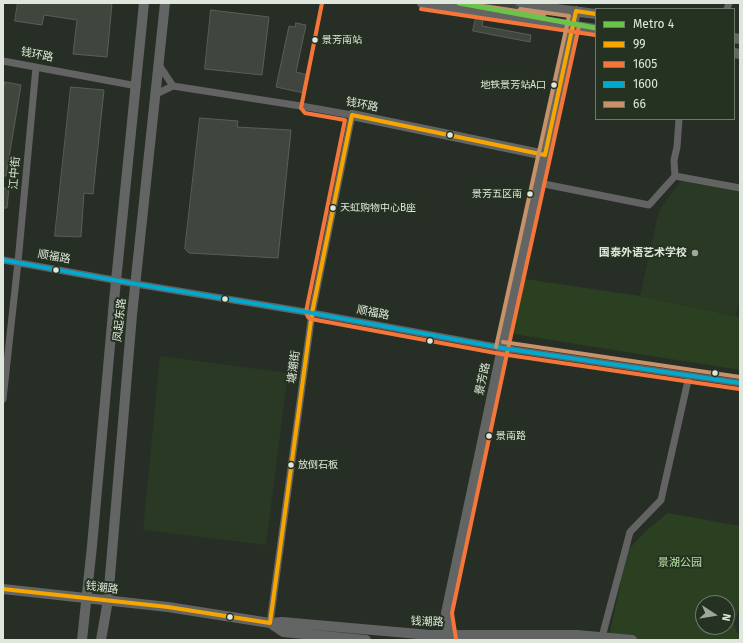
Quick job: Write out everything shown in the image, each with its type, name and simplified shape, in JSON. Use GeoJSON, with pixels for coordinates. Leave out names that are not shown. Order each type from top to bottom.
{"type":"FeatureCollection","features":[{"type":"Feature","properties":{"kind":"main road","name":"凤起东路"},"geometry":{"type":"LineString","coordinates":[[82,640],[144,3]]}},
{"type":"Feature","properties":{"kind":"main road","name":"凤起东路"},"geometry":{"type":"LineString","coordinates":[[101,640],[108,600],[136,284],[165,3]]}},
{"type":"Feature","properties":{"kind":"main road"},"geometry":{"type":"LineString","coordinates":[[422,3],[595,29]]}},
{"type":"Feature","properties":{"kind":"main road"},"geometry":{"type":"LineString","coordinates":[[521,3],[595,14]]}},
{"type":"Feature","properties":{"kind":"main road","name":"景芳路"},"geometry":{"type":"LineString","coordinates":[[449,638],[446,613],[576,11]]}},
{"type":"Feature","properties":{"kind":"main road","name":"钱环路"},"geometry":{"type":"LineString","coordinates":[[352,115],[545,155]]}},
{"type":"Feature","properties":{"kind":"main road","name":"钱潮路"},"geometry":{"type":"LineString","coordinates":[[3,589],[168,607],[270,623],[282,622],[449,638],[568,635],[632,640]]}},
{"type":"Feature","properties":{"kind":"main road","name":"钱潮路"},"geometry":{"type":"LineString","coordinates":[[270,623],[283,632],[366,640]]}},
{"type":"Feature","properties":{"kind":"street","name":"钱环路"},"geometry":{"type":"LineString","coordinates":[[3,61],[137,86]]}},
{"type":"Feature","properties":{"kind":"street"},"geometry":{"type":"LineString","coordinates":[[156,94],[173,86],[159,65]]}},
{"type":"Feature","properties":{"kind":"street","name":"江中街"},"geometry":{"type":"LineString","coordinates":[[3,399],[18,262],[36,67]]}},
{"type":"Feature","properties":{"kind":"street","name":"钱环路"},"geometry":{"type":"LineString","coordinates":[[173,86],[352,115]]}},
{"type":"Feature","properties":{"kind":"street","name":"塘潮街"},"geometry":{"type":"LineString","coordinates":[[270,623],[312,313],[352,115]]}},
{"type":"Feature","properties":{"kind":"street"},"geometry":{"type":"LineString","coordinates":[[539,183],[649,205],[675,176],[674,160],[677,147],[679,120]]}},
{"type":"Feature","properties":{"kind":"street"},"geometry":{"type":"LineString","coordinates":[[675,176],[740,188]]}},
{"type":"Feature","properties":{"kind":"street","name":"顺福路"},"geometry":{"type":"LineString","coordinates":[[3,260],[312,313],[502,348],[740,383]]}},
{"type":"Feature","properties":{"kind":"street"},"geometry":{"type":"LineString","coordinates":[[602,637],[630,532],[661,500],[689,376]]}},
{"type":"Feature","properties":{"kind":"shaded area","name":"国泰外语艺术学校"},"geometry":{"type":"Polygon","coordinates":[[[681,181],[740,192],[740,296],[736,316],[640,296],[659,210],[681,181]]]}},
{"type":"Feature","properties":{"kind":"shaded area"},"geometry":{"type":"Polygon","coordinates":[[[160,356],[288,373],[266,545],[143,530],[160,356]]]}},
{"type":"Feature","properties":{"kind":"green space"},"geometry":{"type":"Polygon","coordinates":[[[525,279],[640,296],[740,317],[740,370],[513,334],[525,279]]]}},
{"type":"Feature","properties":{"kind":"green space","name":"景湖公园"},"geometry":{"type":"Polygon","coordinates":[[[668,513],[740,526],[740,607],[735,621],[735,595],[695,595],[695,635],[735,635],[735,627],[740,640],[638,640],[609,636],[628,550],[648,529],[668,513]]]}},
{"type":"Feature","properties":{"kind":"building"},"geometry":{"type":"Polygon","coordinates":[[[18,3],[112,3],[107,57],[73,54],[77,20],[44,15],[42,25],[15,21],[18,3]]]}},
{"type":"Feature","properties":{"kind":"building"},"geometry":{"type":"Polygon","coordinates":[[[466,3],[515,3],[517,8],[531,11],[531,13],[466,3]]]}},
{"type":"Feature","properties":{"kind":"building"},"geometry":{"type":"Polygon","coordinates":[[[211,10],[269,17],[262,75],[205,69],[211,10]]]}},
{"type":"Feature","properties":{"kind":"building"},"geometry":{"type":"Polygon","coordinates":[[[476,18],[483,19],[482,26],[531,35],[530,42],[473,31],[476,18]]]}},
{"type":"Feature","properties":{"kind":"building"},"geometry":{"type":"Polygon","coordinates":[[[296,23],[306,25],[296,72],[308,75],[304,93],[276,87],[289,26],[295,27],[296,23]]]}},
{"type":"Feature","properties":{"kind":"building"},"geometry":{"type":"Polygon","coordinates":[[[5,82],[21,85],[6,176],[3,176],[3,93],[5,82]]]}},
{"type":"Feature","properties":{"kind":"building"},"geometry":{"type":"Polygon","coordinates":[[[71,87],[104,90],[93,194],[84,193],[81,237],[55,236],[71,87]]]}},
{"type":"Feature","properties":{"kind":"building"},"geometry":{"type":"Polygon","coordinates":[[[200,118],[238,121],[237,127],[291,130],[278,258],[189,253],[185,249],[200,118]]]}},
{"type":"Feature","properties":{"kind":"building"},"geometry":{"type":"Polygon","coordinates":[[[3,188],[9,188],[7,208],[3,208],[3,188]]]}},
{"type":"Feature","properties":{"kind":"metro line","name":"4"},"geometry":{"type":"LineString","coordinates":[[459,3],[595,28]]}},
{"type":"Feature","properties":{"kind":"transit line","name":"1605"},"geometry":{"type":"LineString","coordinates":[[322,3],[301,108],[305,113],[345,120],[306,312],[308,317],[311,319],[501,354],[739,389]]}},
{"type":"Feature","properties":{"kind":"transit line","name":"66"},"geometry":{"type":"LineString","coordinates":[[463,3],[544,15]]}},
{"type":"Feature","properties":{"kind":"transit line","name":"1605"},"geometry":{"type":"LineString","coordinates":[[421,9],[595,35]]}},
{"type":"Feature","properties":{"kind":"transit line","name":"66"},"geometry":{"type":"LineString","coordinates":[[496,347],[569,16],[520,9]]}},
{"type":"Feature","properties":{"kind":"transit line","name":"99"},"geometry":{"type":"LineString","coordinates":[[545,155],[576,11],[595,14]]}},
{"type":"Feature","properties":{"kind":"transit line","name":"1605"},"geometry":{"type":"LineString","coordinates":[[456,639],[452,613],[579,26]]}},
{"type":"Feature","properties":{"kind":"transit line","name":"99"},"geometry":{"type":"LineString","coordinates":[[352,115],[545,155]]}},
{"type":"Feature","properties":{"kind":"transit line","name":"99"},"geometry":{"type":"LineString","coordinates":[[270,623],[312,313],[352,115]]}},
{"type":"Feature","properties":{"kind":"transit line","name":"1600"},"geometry":{"type":"LineString","coordinates":[[3,260],[312,313],[502,348],[740,383]]}},
{"type":"Feature","properties":{"kind":"transit line","name":"66"},"geometry":{"type":"LineString","coordinates":[[503,342],[740,377]]}},
{"type":"Feature","properties":{"kind":"transit line","name":"99"},"geometry":{"type":"LineString","coordinates":[[3,589],[168,607],[270,623]]}},
{"type":"Feature","properties":{"kind":"place","name":"景芳南站"},"geometry":{"type":"Point","coordinates":[315,40]}},
{"type":"Feature","properties":{"kind":"place","name":"地铁景芳站A口"},"geometry":{"type":"Point","coordinates":[554,85]}},
{"type":"Feature","properties":{"kind":"place","name":"景芳五区南"},"geometry":{"type":"Point","coordinates":[530,194]}},
{"type":"Feature","properties":{"kind":"place","name":"天虹购物中心B座"},"geometry":{"type":"Point","coordinates":[333,208]}},
{"type":"Feature","properties":{"kind":"place","name":"国泰外语艺术学校"},"geometry":{"type":"Point","coordinates":[695,253]}},
{"type":"Feature","properties":{"kind":"place","name":"景南路"},"geometry":{"type":"Point","coordinates":[489,436]}},
{"type":"Feature","properties":{"kind":"place","name":"放倒石板"},"geometry":{"type":"Point","coordinates":[291,465]}}]}
